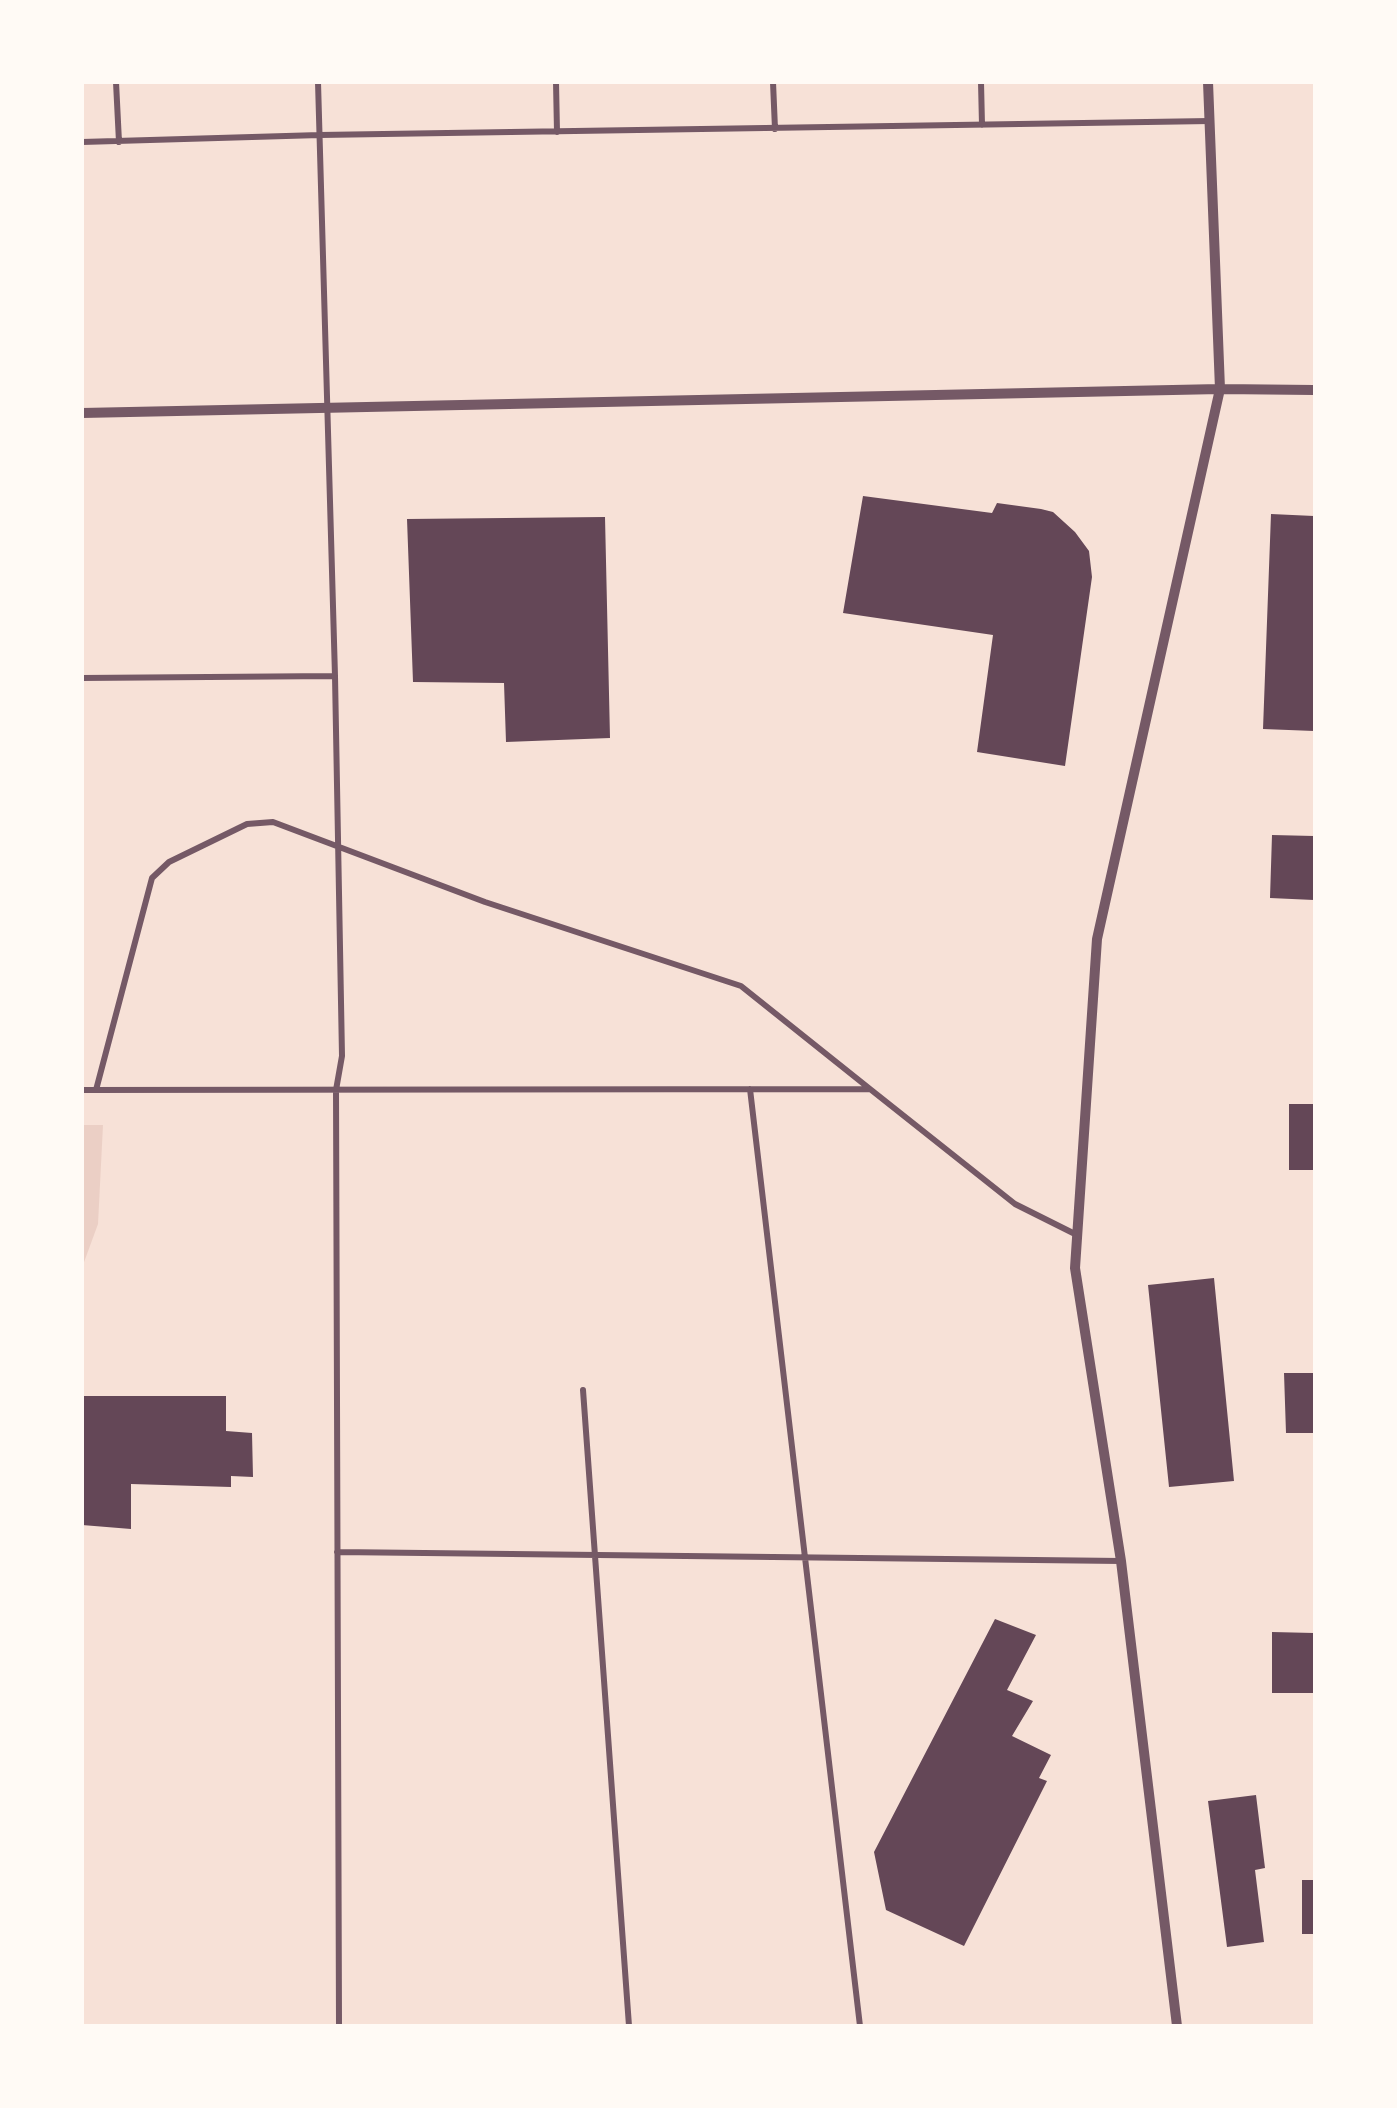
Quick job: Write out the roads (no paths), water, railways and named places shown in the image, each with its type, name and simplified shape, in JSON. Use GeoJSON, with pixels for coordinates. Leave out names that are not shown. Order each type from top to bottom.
{"type":"FeatureCollection","features":[{"type":"Feature","properties":{"kind":"street"},"geometry":{"type":"LineString","coordinates":[[116,82],[119,142]]}},
{"type":"Feature","properties":{"kind":"street"},"geometry":{"type":"LineString","coordinates":[[318,82],[335,676],[342,1056],[336,1090],[339,2025]]}},
{"type":"Feature","properties":{"kind":"street"},"geometry":{"type":"LineString","coordinates":[[556,82],[557,132]]}},
{"type":"Feature","properties":{"kind":"street"},"geometry":{"type":"LineString","coordinates":[[773,82],[775,129]]}},
{"type":"Feature","properties":{"kind":"street"},"geometry":{"type":"LineString","coordinates":[[981,82],[982,126]]}},
{"type":"Feature","properties":{"kind":"street"},"geometry":{"type":"LineString","coordinates":[[1177,2025],[1120,1561],[1075,1268],[1098,939],[1220,389],[1208,82]]}},
{"type":"Feature","properties":{"kind":"street"},"geometry":{"type":"LineString","coordinates":[[82,142],[320,135],[1210,122]]}},
{"type":"Feature","properties":{"kind":"street"},"geometry":{"type":"LineString","coordinates":[[82,413],[1220,389],[1314,390]]}},
{"type":"Feature","properties":{"kind":"street"},"geometry":{"type":"LineString","coordinates":[[82,678],[335,676]]}},
{"type":"Feature","properties":{"kind":"street"},"geometry":{"type":"LineString","coordinates":[[96,1090],[152,878],[169,862],[247,824],[273,822],[485,902],[741,986],[1015,1204],[1077,1235]]}},
{"type":"Feature","properties":{"kind":"street"},"geometry":{"type":"LineString","coordinates":[[750,1089],[860,2025]]}},
{"type":"Feature","properties":{"kind":"street"},"geometry":{"type":"LineString","coordinates":[[82,1090],[870,1089]]}},
{"type":"Feature","properties":{"kind":"street"},"geometry":{"type":"LineString","coordinates":[[584,1390],[629,2025]]}},
{"type":"Feature","properties":{"kind":"street"},"geometry":{"type":"LineString","coordinates":[[337,1552],[1120,1561]]}}]}
